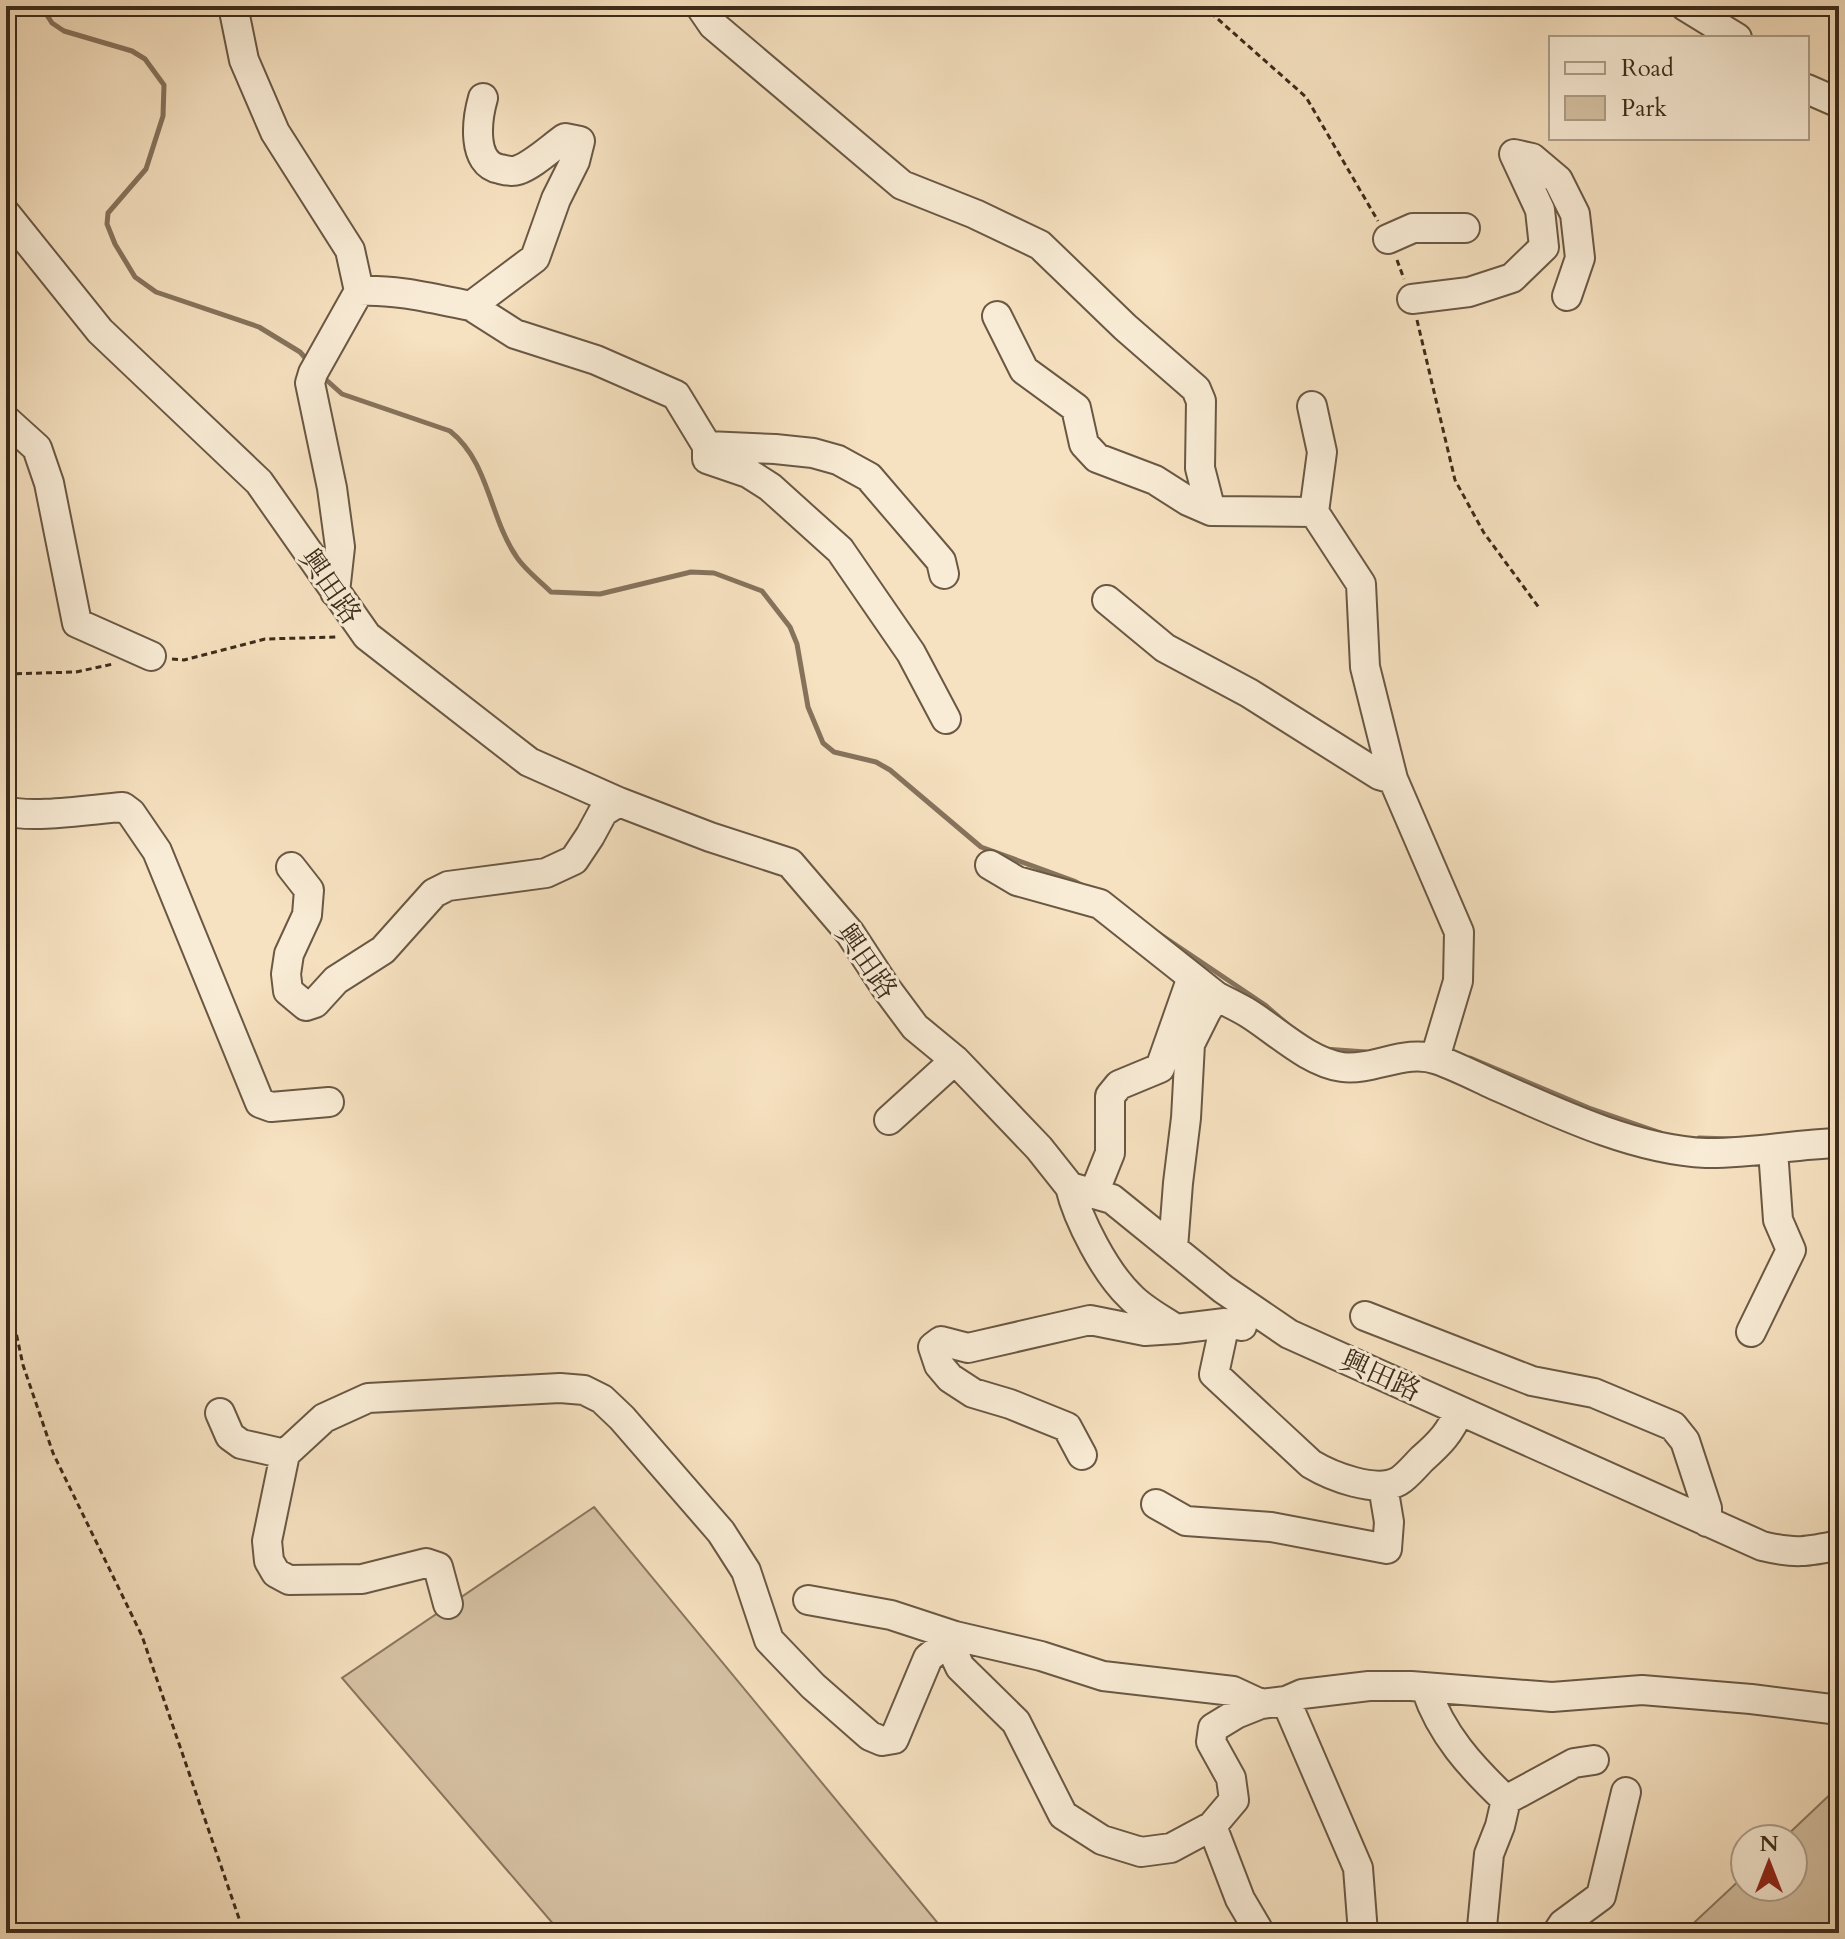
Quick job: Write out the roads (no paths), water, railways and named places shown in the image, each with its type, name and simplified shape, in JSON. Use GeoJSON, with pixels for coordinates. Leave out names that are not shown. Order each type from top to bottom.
{"type":"FeatureCollection","features":[{"type":"Feature","properties":{"kind":"street"},"geometry":{"type":"LineString","coordinates":[[233,6],[244,60],[275,132],[350,250],[359,291],[310,383],[332,488],[340,547],[335,592]]}},
{"type":"Feature","properties":{"kind":"street"},"geometry":{"type":"LineString","coordinates":[[700,6],[713,25],[902,185],[975,214],[1040,245],[1125,327],[1196,389],[1201,401],[1200,468],[1211,511]]}},
{"type":"Feature","properties":{"kind":"street"},"geometry":{"type":"LineString","coordinates":[[1685,6],[1734,36]]}},
{"type":"Feature","properties":{"kind":"street"},"geometry":{"type":"LineString","coordinates":[[1809,90],[1839,103]]}},
{"type":"Feature","properties":{"kind":"street"},"geometry":{"type":"LineString","coordinates":[[471,306],[535,258],[556,199],[575,161],[580,141],[565,138],[522,169],[513,172],[493,168],[480,152],[479,113],[483,98]]}},
{"type":"Feature","properties":{"kind":"street"},"geometry":{"type":"LineString","coordinates":[[1412,299],[1469,292],[1512,278],[1544,247],[1540,210],[1514,154],[1532,158],[1558,180],[1575,214],[1580,258],[1567,296]]}},
{"type":"Feature","properties":{"kind":"street","name":"興田路"},"geometry":{"type":"LineString","coordinates":[[6,214],[100,331],[259,482],[367,636],[529,762],[619,802],[790,863],[850,933],[915,1027],[955,1060],[1082,1190],[1112,1199],[1223,1289],[1289,1334],[1762,1546],[1787,1552],[1839,1545]]}},
{"type":"Feature","properties":{"kind":"street"},"geometry":{"type":"LineString","coordinates":[[1388,239],[1413,228],[1465,228]]}},
{"type":"Feature","properties":{"kind":"street"},"geometry":{"type":"LineString","coordinates":[[359,291],[400,293],[471,306],[515,334],[596,360],[676,395],[707,446],[707,459],[748,473],[770,487],[840,550],[911,653],[946,719]]}},
{"type":"Feature","properties":{"kind":"street"},"geometry":{"type":"LineString","coordinates":[[997,316],[1024,370],[1076,408],[1084,444],[1097,458],[1155,480],[1211,511],[1314,512]]}},
{"type":"Feature","properties":{"kind":"street"},"geometry":{"type":"LineString","coordinates":[[1312,406],[1322,452],[1314,512],[1361,584],[1365,667],[1393,779],[1459,932],[1458,981],[1435,1058]]}},
{"type":"Feature","properties":{"kind":"street"},"geometry":{"type":"LineString","coordinates":[[6,420],[37,448],[49,483],[77,623],[151,656]]}},
{"type":"Feature","properties":{"kind":"street"},"geometry":{"type":"LineString","coordinates":[[707,446],[813,453],[838,460],[869,477],[941,561],[944,574]]}},
{"type":"Feature","properties":{"kind":"street"},"geometry":{"type":"LineString","coordinates":[[1107,600],[1165,648],[1249,693],[1379,775],[1393,779]]}},
{"type":"Feature","properties":{"kind":"street"},"geometry":{"type":"LineString","coordinates":[[291,867],[309,890],[307,915],[289,954],[286,974],[288,991],[306,1006],[315,1003],[336,980],[383,950],[434,893],[448,886],[546,873],[574,860],[603,812],[619,802]]}},
{"type":"Feature","properties":{"kind":"street"},"geometry":{"type":"LineString","coordinates":[[6,811],[45,813],[123,807],[131,813],[157,851],[260,1103],[271,1107],[329,1102]]}},
{"type":"Feature","properties":{"kind":"street"},"geometry":{"type":"LineString","coordinates":[[990,865],[1017,881],[1100,904],[1216,996],[1245,1011],[1320,1061],[1345,1067],[1408,1056],[1435,1058],[1575,1121],[1657,1146],[1705,1153],[1839,1143]]}},
{"type":"Feature","properties":{"kind":"street"},"geometry":{"type":"LineString","coordinates":[[1176,1329],[1130,1297],[1105,1265],[1074,1206],[1110,1153],[1110,1096],[1119,1085],[1160,1068],[1192,977]]}},
{"type":"Feature","properties":{"kind":"street"},"geometry":{"type":"LineString","coordinates":[[1173,1248],[1190,1044],[1216,996]]}},
{"type":"Feature","properties":{"kind":"street"},"geometry":{"type":"LineString","coordinates":[[889,1120],[955,1060]]}},
{"type":"Feature","properties":{"kind":"street"},"geometry":{"type":"LineString","coordinates":[[1751,1332],[1791,1250],[1778,1220],[1773,1150]]}},
{"type":"Feature","properties":{"kind":"street"},"geometry":{"type":"LineString","coordinates":[[1365,1316],[1532,1381],[1594,1393],[1673,1426],[1685,1441],[1707,1508],[1707,1522]]}},
{"type":"Feature","properties":{"kind":"street"},"geometry":{"type":"LineString","coordinates":[[1082,1455],[1067,1427],[973,1393],[950,1378],[939,1365],[933,1347],[941,1341],[968,1348],[1090,1320],[1145,1331],[1225,1323],[1289,1334]]}},
{"type":"Feature","properties":{"kind":"street"},"geometry":{"type":"LineString","coordinates":[[1225,1323],[1214,1374],[1311,1464],[1327,1473],[1383,1486],[1399,1481],[1452,1428],[1459,1411]]}},
{"type":"Feature","properties":{"kind":"street"},"geometry":{"type":"LineString","coordinates":[[448,1604],[438,1567],[426,1563],[362,1579],[289,1580],[276,1573],[269,1561],[267,1541],[285,1454],[324,1418],[368,1398],[560,1388],[584,1390],[602,1399],[721,1532],[746,1571],[769,1640],[813,1686],[870,1736],[882,1741],[894,1739],[928,1658],[955,1636]]}},
{"type":"Feature","properties":{"kind":"street"},"geometry":{"type":"LineString","coordinates":[[220,1413],[230,1436],[241,1444],[285,1454]]}},
{"type":"Feature","properties":{"kind":"street"},"geometry":{"type":"LineString","coordinates":[[1156,1504],[1186,1521],[1271,1527],[1387,1549],[1389,1522],[1383,1486]]}},
{"type":"Feature","properties":{"kind":"street"},"geometry":{"type":"LineString","coordinates":[[808,1600],[891,1615],[955,1636],[1041,1656],[1103,1676],[1233,1691],[1274,1702],[1358,1868],[1363,1933]]}},
{"type":"Feature","properties":{"kind":"street"},"geometry":{"type":"LineString","coordinates":[[955,1636],[954,1654],[960,1667],[1016,1722],[1063,1815],[1102,1840],[1141,1852],[1171,1848],[1212,1826],[1234,1800],[1231,1778],[1211,1742],[1213,1728],[1236,1714],[1302,1694],[1369,1686],[1411,1686],[1552,1697],[1642,1690],[1839,1710]]}},
{"type":"Feature","properties":{"kind":"street"},"geometry":{"type":"LineString","coordinates":[[1426,1689],[1448,1735],[1506,1800]]}},
{"type":"Feature","properties":{"kind":"street"},"geometry":{"type":"LineString","coordinates":[[1485,1933],[1482,1927],[1489,1854],[1506,1800],[1574,1763],[1594,1760]]}},
{"type":"Feature","properties":{"kind":"street"},"geometry":{"type":"LineString","coordinates":[[1557,1933],[1563,1924],[1601,1896],[1626,1792]]}},
{"type":"Feature","properties":{"kind":"street"},"geometry":{"type":"LineString","coordinates":[[1212,1826],[1240,1899],[1260,1933]]}},
{"type":"Feature","properties":{"kind":"waterway"},"geometry":{"type":"LineString","coordinates":[[41,6],[52,23],[64,31],[132,51],[145,59],[164,85],[163,116],[146,169],[108,213],[107,224],[115,244],[135,277],[156,292],[259,327],[300,352],[308,361]]}},
{"type":"Feature","properties":{"kind":"waterway"},"geometry":{"type":"LineString","coordinates":[[323,377],[342,394],[450,431],[473,458],[516,556],[551,592],[600,594],[691,572],[714,573],[762,591],[790,627],[797,644],[808,707],[823,743],[834,752],[876,762],[890,770],[981,847],[1085,887]]}},
{"type":"Feature","properties":{"kind":"waterway"},"geometry":{"type":"LineString","coordinates":[[1158,933],[1265,1005],[1287,1024]]}},
{"type":"Feature","properties":{"kind":"waterway"},"geometry":{"type":"LineString","coordinates":[[1324,1049],[1366,1052]]}},
{"type":"Feature","properties":{"kind":"waterway"},"geometry":{"type":"LineString","coordinates":[[1470,1058],[1589,1108],[1661,1133]]}},
{"type":"Feature","properties":{"kind":"waterway"},"geometry":{"type":"LineString","coordinates":[[1699,1138],[1733,1139]]}}]}
